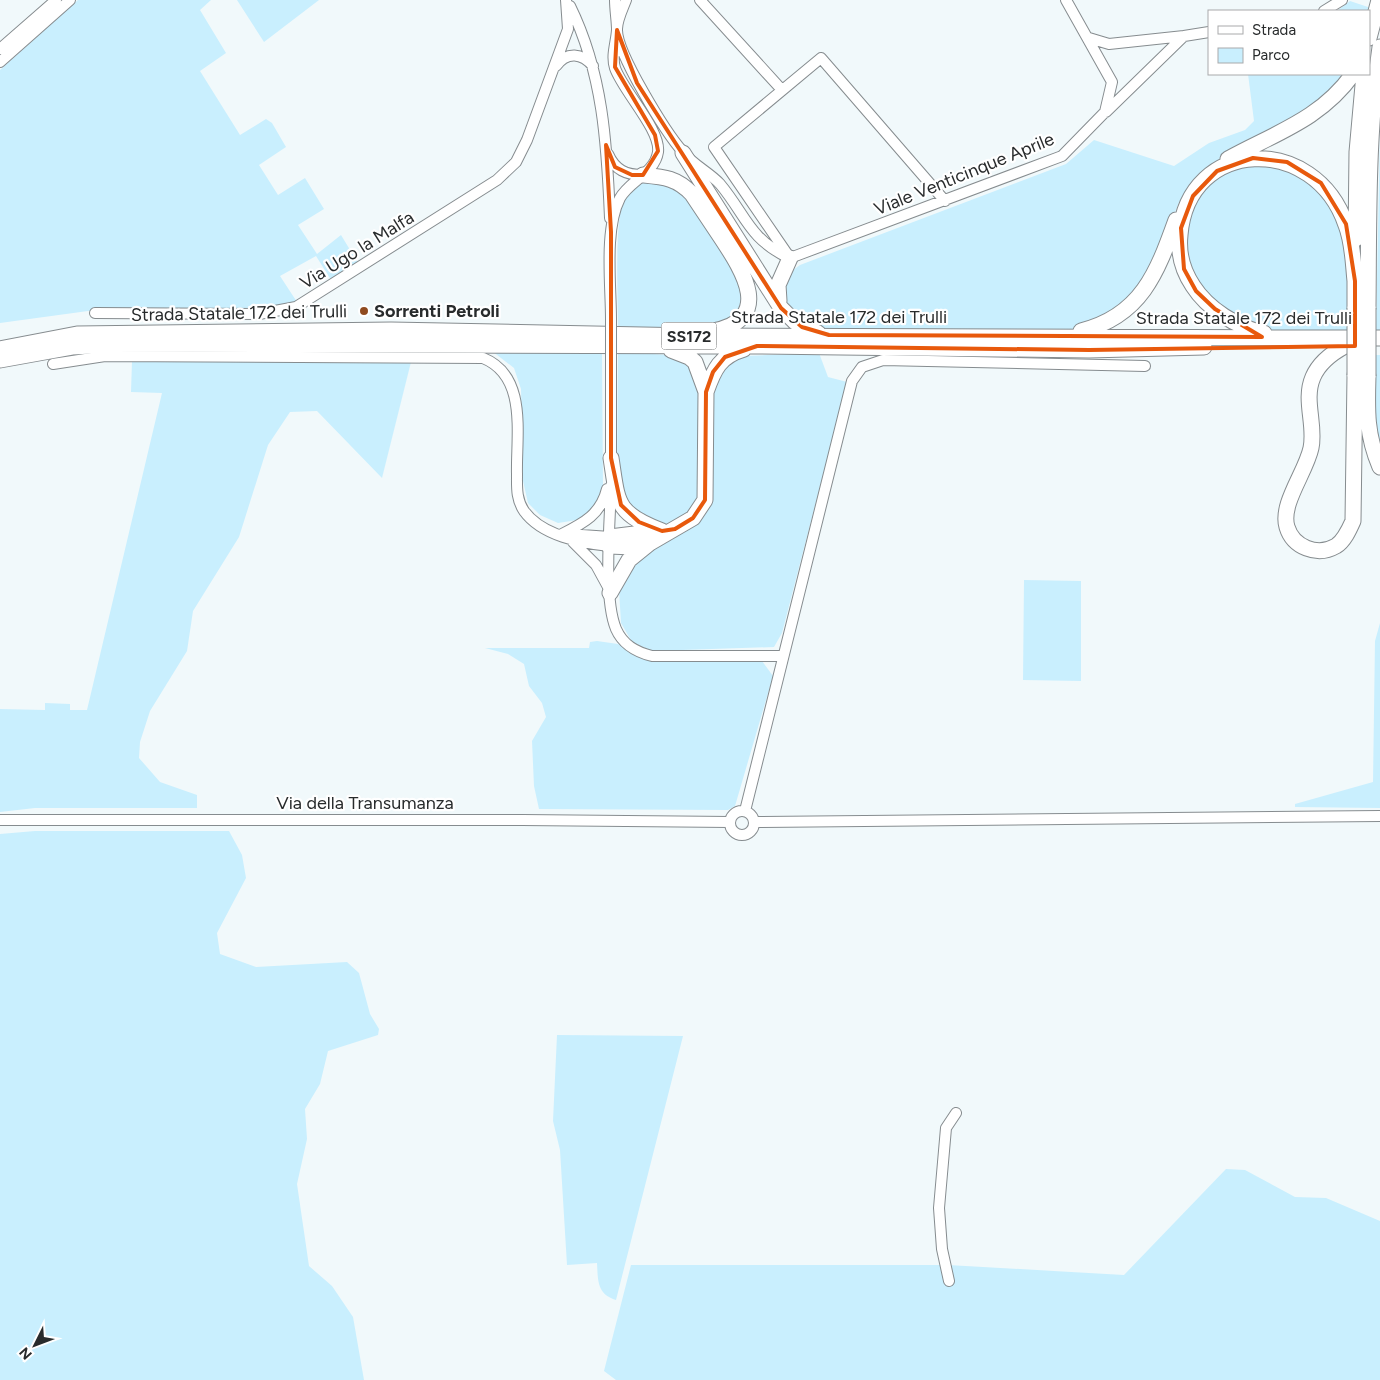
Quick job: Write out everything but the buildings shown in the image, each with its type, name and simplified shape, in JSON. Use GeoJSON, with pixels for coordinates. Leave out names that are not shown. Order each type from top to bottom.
{"type":"FeatureCollection","features":[{"type":"Feature","properties":{"kind":"highway"},"geometry":{"type":"LineString","coordinates":[[1370,34],[1379,0]]}},
{"type":"Feature","properties":{"kind":"highway"},"geometry":{"type":"LineString","coordinates":[[1345,346],[1320,365],[1309,389],[1312,432],[1311,449],[1285,513],[1287,527],[1293,540],[1304,548],[1320,551],[1336,546],[1348,533],[1353,521],[1373,102],[1380,47]]}},
{"type":"Feature","properties":{"kind":"highway"},"geometry":{"type":"LineString","coordinates":[[1062,336],[1111,321],[1132,304],[1149,284],[1163,258],[1181,204],[1197,180],[1217,164],[1319,111],[1338,93],[1352,75]]}},
{"type":"Feature","properties":{"kind":"highway"},"geometry":{"type":"LineString","coordinates":[[1355,281],[1357,152],[1364,75]]}},
{"type":"Feature","properties":{"kind":"highway"},"geometry":{"type":"LineString","coordinates":[[683,153],[781,308],[794,322],[802,327],[829,335]]}},
{"type":"Feature","properties":{"kind":"highway"},"geometry":{"type":"LineString","coordinates":[[1290,337],[1260,332],[1237,323],[1206,302],[1189,280],[1181,255],[1181,228],[1187,205],[1208,178],[1225,167],[1253,158],[1281,160],[1309,172],[1321,183],[1340,210],[1350,239],[1355,281],[1362,308]]}},
{"type":"Feature","properties":{"kind":"highway"},"geometry":{"type":"LineString","coordinates":[[643,175],[666,177],[683,185],[700,206],[747,281],[749,301],[737,321],[724,329],[692,336]]}},
{"type":"Feature","properties":{"kind":"highway"},"geometry":{"type":"LineString","coordinates":[[781,308],[777,293],[778,285],[790,258]]}},
{"type":"Feature","properties":{"kind":"highway","name":"Strada Statale 172 dei Trulli"},"geometry":{"type":"LineString","coordinates":[[0,349],[77,334],[391,330],[692,336],[1380,338]]}},
{"type":"Feature","properties":{"kind":"highway","name":"Strada Statale 172 dei Trulli"},"geometry":{"type":"LineString","coordinates":[[0,360],[72,347],[129,344],[756,346],[1089,350],[1380,347]]}},
{"type":"Feature","properties":{"kind":"highway"},"geometry":{"type":"LineString","coordinates":[[706,392],[719,362],[734,352],[756,346]]}},
{"type":"Feature","properties":{"kind":"highway"},"geometry":{"type":"LineString","coordinates":[[610,593],[629,560],[669,530],[692,518],[705,500],[706,392],[700,370],[689,356],[657,347]]}},
{"type":"Feature","properties":{"kind":"highway"},"geometry":{"type":"LineString","coordinates":[[1361,375],[1370,442],[1380,467]]}},
{"type":"Feature","properties":{"kind":"highway"},"geometry":{"type":"LineString","coordinates":[[611,465],[621,505],[639,522],[669,530]]}},
{"type":"Feature","properties":{"kind":"highway"},"geometry":{"type":"LineString","coordinates":[[610,541],[669,530]]}},
{"type":"Feature","properties":{"kind":"highway"},"geometry":{"type":"LineString","coordinates":[[610,541],[633,547],[650,543]]}},
{"type":"Feature","properties":{"kind":"street"},"geometry":{"type":"LineString","coordinates":[[0,49],[56,0]]}},
{"type":"Feature","properties":{"kind":"street"},"geometry":{"type":"LineString","coordinates":[[0,62],[70,0]]}},
{"type":"Feature","properties":{"kind":"street"},"geometry":{"type":"LineString","coordinates":[[567,0],[586,42],[593,66],[606,145],[611,232],[610,593]]}},
{"type":"Feature","properties":{"kind":"street","name":"Via Ugo la Malfa"},"geometry":{"type":"LineString","coordinates":[[95,313],[258,314],[296,307],[312,299],[507,172],[524,146],[568,29],[567,0]]}},
{"type":"Feature","properties":{"kind":"street"},"geometry":{"type":"LineString","coordinates":[[615,0],[617,30],[637,82],[683,153],[714,177],[750,229],[765,244],[790,258]]}},
{"type":"Feature","properties":{"kind":"street"},"geometry":{"type":"LineString","coordinates":[[611,232],[620,197],[643,175],[656,159],[657,142],[615,67],[612,55],[626,0]]}},
{"type":"Feature","properties":{"kind":"street"},"geometry":{"type":"LineString","coordinates":[[700,0],[782,90]]}},
{"type":"Feature","properties":{"kind":"street"},"geometry":{"type":"LineString","coordinates":[[1066,0],[1112,82],[1106,112]]}},
{"type":"Feature","properties":{"kind":"street"},"geometry":{"type":"LineString","coordinates":[[1326,10],[1342,0]]}},
{"type":"Feature","properties":{"kind":"street"},"geometry":{"type":"LineString","coordinates":[[1089,38],[1109,44],[1208,32]]}},
{"type":"Feature","properties":{"kind":"street","name":"Viale Venticinque Aprile"},"geometry":{"type":"LineString","coordinates":[[790,258],[1062,156],[1184,36]]}},
{"type":"Feature","properties":{"kind":"street"},"geometry":{"type":"LineString","coordinates":[[554,69],[561,60],[573,55],[586,58],[593,66]]}},
{"type":"Feature","properties":{"kind":"street"},"geometry":{"type":"LineString","coordinates":[[790,258],[714,148],[821,58],[945,201]]}},
{"type":"Feature","properties":{"kind":"street"},"geometry":{"type":"LineString","coordinates":[[606,145],[615,167],[625,173],[643,175]]}},
{"type":"Feature","properties":{"kind":"street"},"geometry":{"type":"LineString","coordinates":[[52,364],[105,356],[483,358],[499,368],[514,390],[519,501],[532,520],[584,544],[610,541]]}},
{"type":"Feature","properties":{"kind":"street"},"geometry":{"type":"LineString","coordinates":[[745,811],[852,381],[862,367],[883,360],[1145,366]]}},
{"type":"Feature","properties":{"kind":"street"},"geometry":{"type":"LineString","coordinates":[[561,534],[587,520],[599,510],[606,496],[611,465]]}},
{"type":"Feature","properties":{"kind":"street"},"geometry":{"type":"LineString","coordinates":[[561,534],[588,555],[603,575],[610,593],[617,630],[632,649],[642,654],[663,657],[783,656]]}},
{"type":"Feature","properties":{"kind":"street"},"geometry":{"type":"LineString","coordinates":[[745,811],[751,815],[754,822],[751,831],[742,835],[733,831],[730,822],[735,813],[745,811]]}},
{"type":"Feature","properties":{"kind":"street"},"geometry":{"type":"LineString","coordinates":[[754,822],[1380,816]]}},
{"type":"Feature","properties":{"kind":"street","name":"Via della Transumanza"},"geometry":{"type":"LineString","coordinates":[[0,820],[730,822]]}},
{"type":"Feature","properties":{"kind":"street"},"geometry":{"type":"LineString","coordinates":[[949,1281],[942,1249],[939,1208],[946,1128],[956,1113]]}},
{"type":"Feature","properties":{"kind":"highlighted area"},"geometry":{"type":"Polygon","coordinates":[[[617,30],[637,83],[781,308],[802,327],[829,335],[1262,337],[1215,309],[1196,291],[1184,269],[1181,228],[1193,196],[1217,171],[1253,158],[1287,162],[1321,183],[1346,224],[1355,281],[1355,346],[1089,350],[757,346],[725,357],[713,372],[706,392],[705,500],[693,518],[675,529],[662,531],[639,522],[621,505],[611,458],[611,232],[606,145],[615,167],[632,175],[643,175],[658,151],[655,135],[615,67],[617,30]]]}},
{"type":"Feature","properties":{"kind":"green space"},"geometry":{"type":"Polygon","coordinates":[[[78,0],[211,0],[200,10],[226,53],[200,71],[240,135],[266,119],[272,123],[286,147],[259,165],[278,195],[305,178],[324,209],[298,225],[317,254],[341,235],[358,263],[333,283],[316,256],[280,276],[297,302],[274,310],[88,311],[0,323],[0,70],[78,0]]]}},
{"type":"Feature","properties":{"kind":"green space"},"geometry":{"type":"Polygon","coordinates":[[[237,0],[319,0],[264,42],[237,0]]]}},
{"type":"Feature","properties":{"kind":"green space"},"geometry":{"type":"Polygon","coordinates":[[[1350,1],[1371,8],[1370,10],[1338,10],[1350,1]]]}},
{"type":"Feature","properties":{"kind":"green space"},"geometry":{"type":"Polygon","coordinates":[[[1248,75],[1347,75],[1312,112],[1219,160],[1198,175],[1179,202],[1148,281],[1128,306],[1075,330],[815,328],[807,326],[784,302],[786,281],[791,273],[800,265],[1066,164],[1094,140],[1174,166],[1209,143],[1245,130],[1254,121],[1248,75]]]}},
{"type":"Feature","properties":{"kind":"green space"},"geometry":{"type":"Polygon","coordinates":[[[1380,132],[1380,330],[1376,330],[1380,132]]]}},
{"type":"Feature","properties":{"kind":"green space"},"geometry":{"type":"Polygon","coordinates":[[[1277,163],[1321,188],[1345,234],[1351,330],[1270,330],[1247,324],[1205,295],[1185,256],[1191,206],[1206,185],[1226,170],[1277,163]]]}},
{"type":"Feature","properties":{"kind":"green space"},"geometry":{"type":"Polygon","coordinates":[[[652,179],[679,187],[745,285],[741,311],[713,327],[618,328],[618,242],[621,210],[624,200],[629,193],[652,179]]]}},
{"type":"Feature","properties":{"kind":"green space"},"geometry":{"type":"Polygon","coordinates":[[[492,351],[602,354],[603,488],[592,510],[577,520],[558,523],[540,515],[528,503],[523,481],[521,389],[514,368],[492,351]]]}},
{"type":"Feature","properties":{"kind":"green space"},"geometry":{"type":"Polygon","coordinates":[[[618,352],[670,355],[680,359],[694,373],[699,394],[699,495],[694,505],[685,515],[669,523],[663,524],[632,514],[617,481],[618,352]]]}},
{"type":"Feature","properties":{"kind":"green space"},"geometry":{"type":"Polygon","coordinates":[[[819,353],[828,377],[847,382],[782,633],[774,647],[652,651],[632,642],[621,623],[619,590],[628,567],[653,548],[695,526],[711,505],[713,390],[718,371],[744,356],[819,353]]]}},
{"type":"Feature","properties":{"kind":"green space"},"geometry":{"type":"Polygon","coordinates":[[[1376,355],[1380,355],[1380,456],[1374,421],[1376,355]]]}},
{"type":"Feature","properties":{"kind":"green space"},"geometry":{"type":"Polygon","coordinates":[[[132,361],[411,362],[382,478],[317,411],[290,412],[268,445],[239,537],[193,611],[187,651],[150,711],[140,742],[139,758],[160,782],[197,795],[197,808],[35,808],[0,812],[0,709],[45,710],[45,703],[70,704],[70,710],[87,710],[162,393],[131,392],[132,361]]]}},
{"type":"Feature","properties":{"kind":"green space"},"geometry":{"type":"Polygon","coordinates":[[[1024,580],[1081,581],[1081,681],[1023,680],[1024,580]]]}},
{"type":"Feature","properties":{"kind":"green space"},"geometry":{"type":"Polygon","coordinates":[[[1380,623],[1380,808],[1295,807],[1295,804],[1373,782],[1375,641],[1380,623]]]}},
{"type":"Feature","properties":{"kind":"green space"},"geometry":{"type":"Polygon","coordinates":[[[590,642],[618,644],[649,660],[762,661],[773,676],[735,806],[728,810],[539,809],[534,786],[532,741],[546,717],[542,703],[529,686],[524,664],[508,654],[485,648],[589,648],[590,642]]]}},
{"type":"Feature","properties":{"kind":"green space"},"geometry":{"type":"Polygon","coordinates":[[[35,831],[229,831],[242,855],[246,878],[217,933],[220,954],[256,967],[347,962],[359,973],[370,1014],[379,1029],[378,1035],[328,1051],[320,1084],[305,1109],[307,1139],[297,1184],[309,1266],[332,1286],[353,1317],[364,1380],[0,1380],[0,834],[35,831]]]}},
{"type":"Feature","properties":{"kind":"green space"},"geometry":{"type":"Polygon","coordinates":[[[557,1035],[683,1036],[616,1300],[605,1294],[602,1290],[598,1281],[597,1263],[567,1265],[560,1150],[553,1121],[557,1035]]]}},
{"type":"Feature","properties":{"kind":"green space"},"geometry":{"type":"Polygon","coordinates":[[[1226,1169],[1245,1170],[1295,1197],[1326,1198],[1380,1221],[1380,1380],[616,1380],[604,1371],[631,1265],[948,1265],[1124,1275],[1226,1169]]]}},
{"type":"Feature","properties":{"kind":"place","name":"Sorrenti Petroli"},"geometry":{"type":"Point","coordinates":[364,311]}}]}
